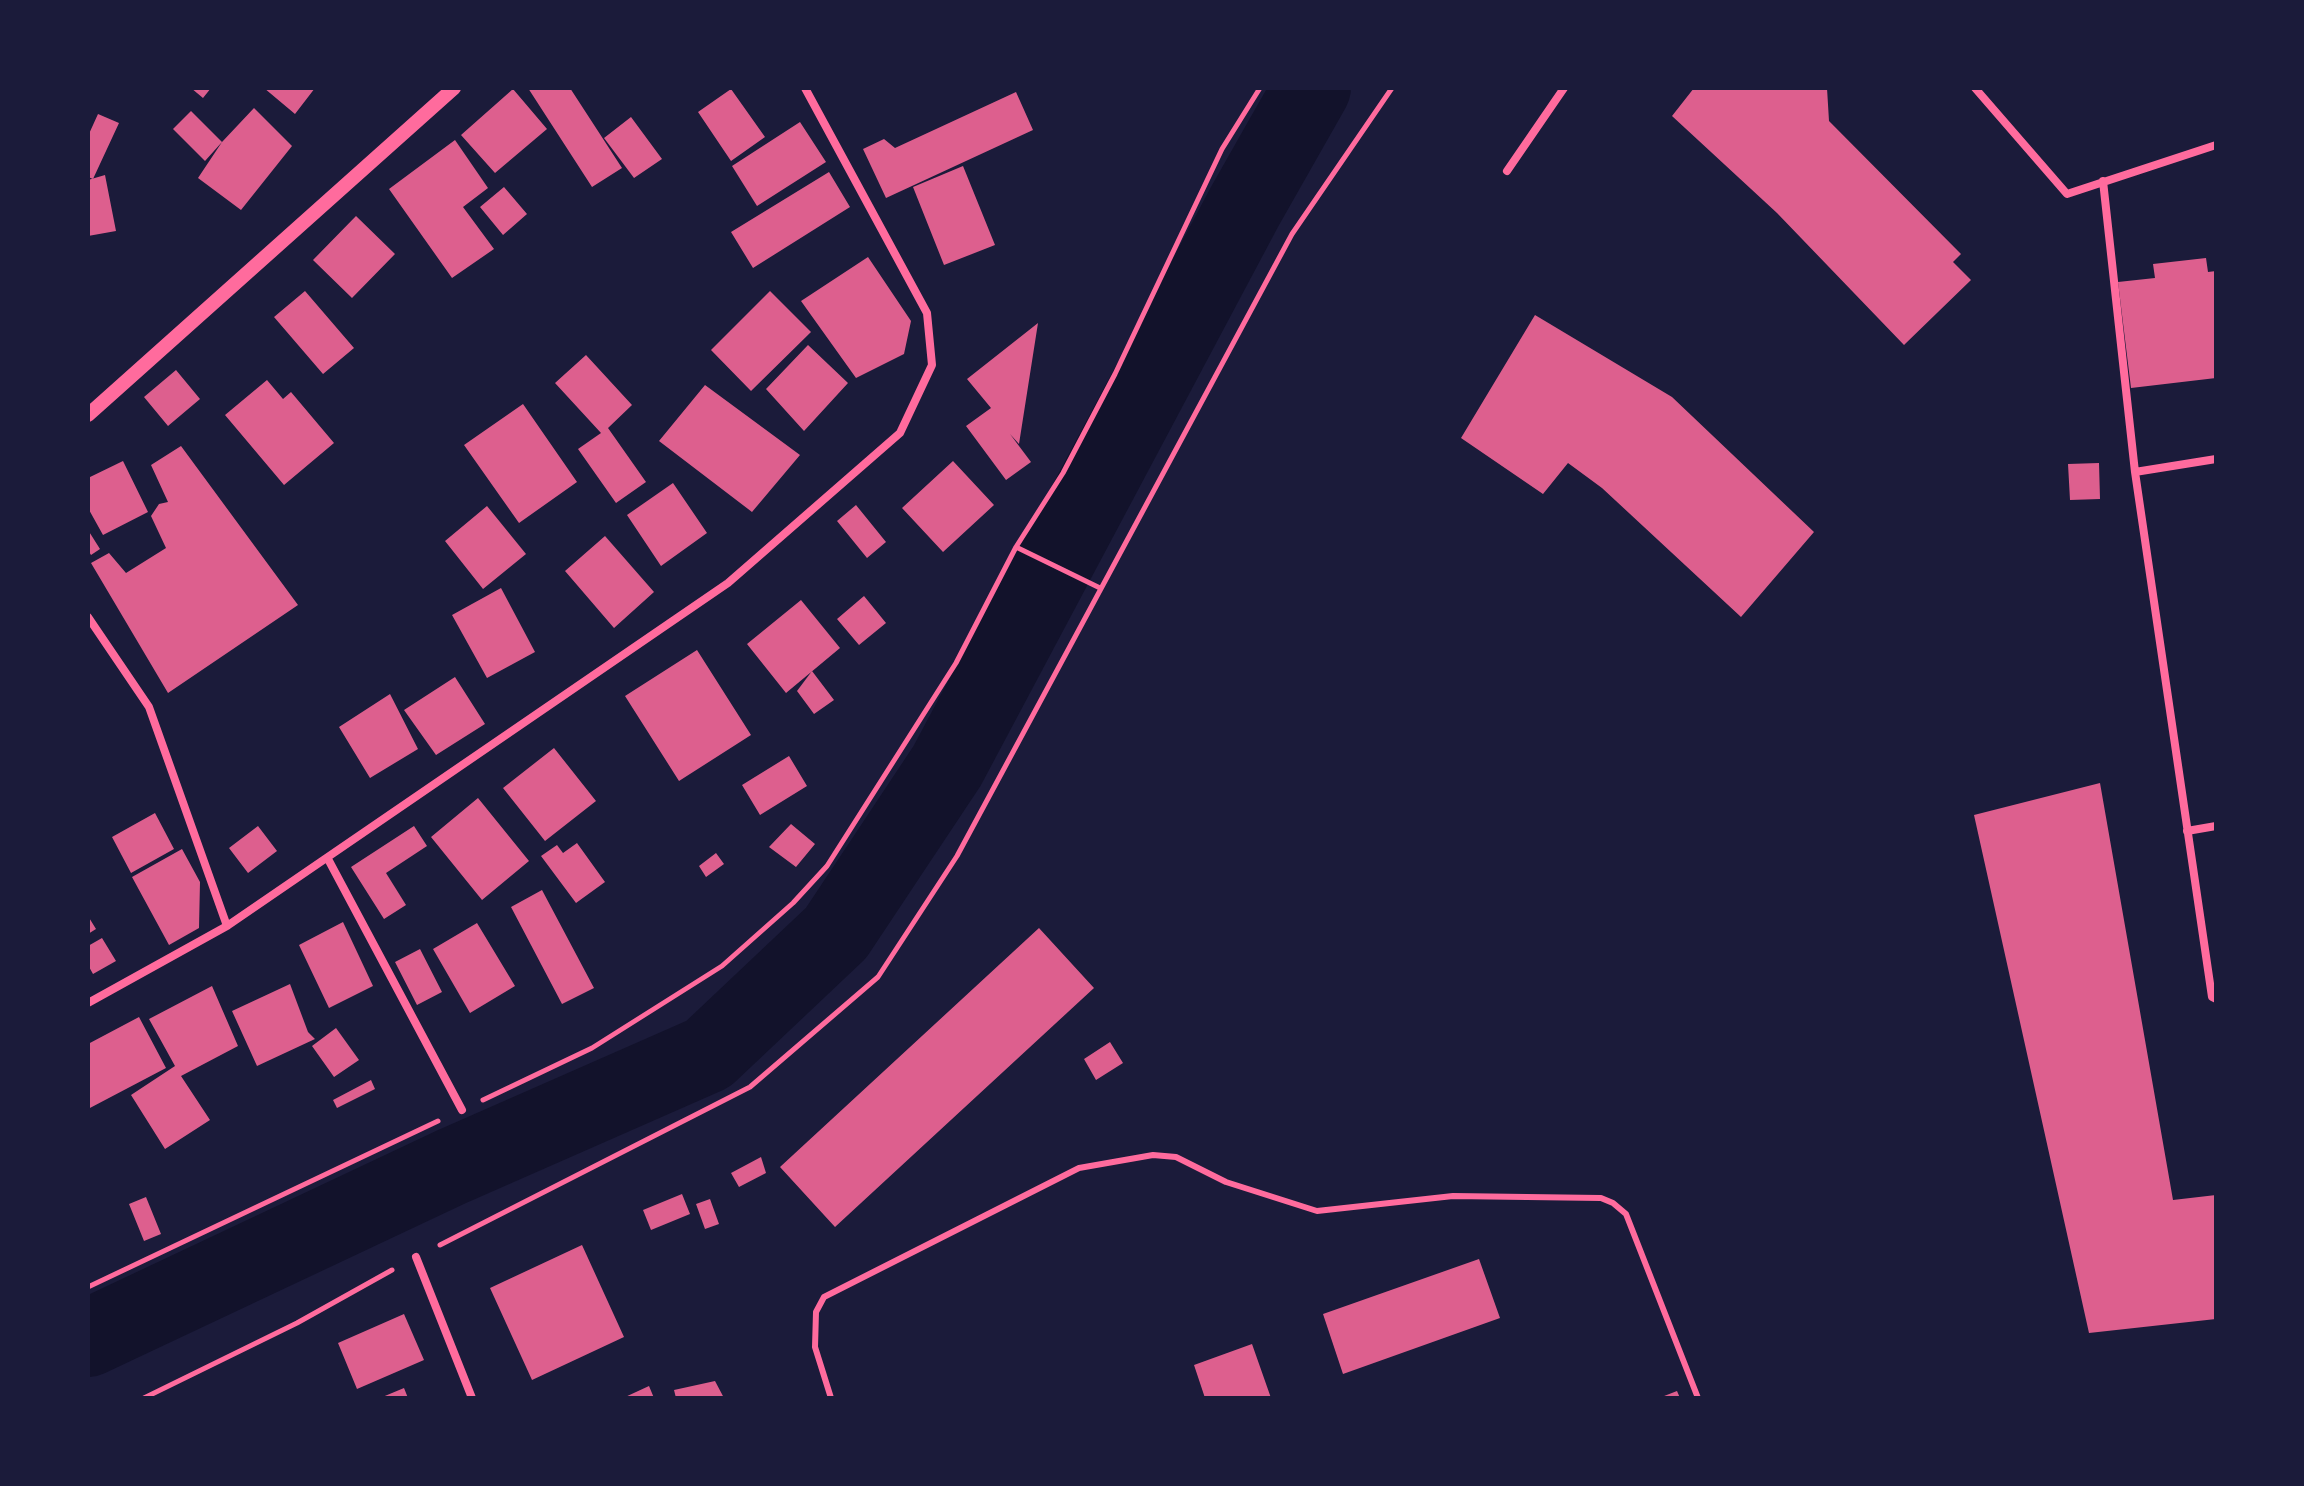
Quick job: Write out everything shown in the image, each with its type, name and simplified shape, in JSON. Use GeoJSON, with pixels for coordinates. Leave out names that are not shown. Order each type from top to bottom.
{"type":"FeatureCollection","features":[{"type":"Feature","properties":{"kind":"street"},"geometry":{"type":"LineString","coordinates":[[88,415],[454,88]]}},
{"type":"Feature","properties":{"kind":"street"},"geometry":{"type":"LineString","coordinates":[[88,1003],[227,926],[728,583],[900,433],[932,365],[927,313],[805,88]]}},
{"type":"Feature","properties":{"kind":"street"},"geometry":{"type":"LineString","coordinates":[[1507,171],[1564,88]]}},
{"type":"Feature","properties":{"kind":"street"},"geometry":{"type":"LineString","coordinates":[[1975,88],[2067,194],[2216,145]]}},
{"type":"Feature","properties":{"kind":"street"},"geometry":{"type":"LineString","coordinates":[[2103,181],[2135,472],[2212,997],[2216,999]]}},
{"type":"Feature","properties":{"kind":"street"},"geometry":{"type":"LineString","coordinates":[[2135,472],[2216,459]]}},
{"type":"Feature","properties":{"kind":"street"},"geometry":{"type":"LineString","coordinates":[[88,617],[149,707],[227,926]]}},
{"type":"Feature","properties":{"kind":"street"},"geometry":{"type":"LineString","coordinates":[[2187,831],[2216,826]]}},
{"type":"Feature","properties":{"kind":"street"},"geometry":{"type":"LineString","coordinates":[[328,859],[462,1110]]}},
{"type":"Feature","properties":{"kind":"street"},"geometry":{"type":"LineString","coordinates":[[416,1257],[472,1398]]}},
{"type":"Feature","properties":{"kind":"lane"},"geometry":{"type":"LineString","coordinates":[[831,1398],[815,1347],[816,1312],[824,1297],[1079,1168],[1153,1155],[1176,1157],[1226,1182],[1317,1211],[1453,1196],[1601,1198],[1613,1203],[1626,1214],[1698,1398]]}},
{"type":"Feature","properties":{"kind":"path"},"geometry":{"type":"LineString","coordinates":[[88,1287],[592,1048],[722,966],[793,903],[827,866],[956,663],[1016,547],[1063,473],[1115,374],[1222,149],[1260,88]]}},
{"type":"Feature","properties":{"kind":"path"},"geometry":{"type":"LineString","coordinates":[[144,1398],[297,1323],[416,1257],[750,1087],[878,977],[957,856],[1292,234],[1392,88]]}},
{"type":"Feature","properties":{"kind":"path"},"geometry":{"type":"LineString","coordinates":[[1016,547],[1100,588]]}},
{"type":"Feature","properties":{"kind":"building"},"geometry":{"type":"Polygon","coordinates":[[[191,88],[211,88],[203,98],[191,88]]]}},
{"type":"Feature","properties":{"kind":"building"},"geometry":{"type":"Polygon","coordinates":[[[264,88],[315,88],[295,114],[264,88]]]}},
{"type":"Feature","properties":{"kind":"building"},"geometry":{"type":"Polygon","coordinates":[[[528,88],[570,88],[622,168],[592,187],[528,88]]]}},
{"type":"Feature","properties":{"kind":"building"},"geometry":{"type":"Polygon","coordinates":[[[1694,88],[1827,88],[1829,121],[1961,254],[1953,262],[1971,280],[1904,345],[1777,213],[1672,116],[1694,88]]]}},
{"type":"Feature","properties":{"kind":"building"},"geometry":{"type":"Polygon","coordinates":[[[513,89],[547,129],[495,173],[461,135],[513,89]]]}},
{"type":"Feature","properties":{"kind":"building"},"geometry":{"type":"Polygon","coordinates":[[[731,89],[765,137],[731,161],[698,112],[731,89]]]}},
{"type":"Feature","properties":{"kind":"building"},"geometry":{"type":"Polygon","coordinates":[[[1016,92],[1033,130],[886,198],[863,149],[884,139],[895,148],[1016,92]]]}},
{"type":"Feature","properties":{"kind":"building"},"geometry":{"type":"Polygon","coordinates":[[[254,108],[292,146],[241,210],[198,178],[222,142],[254,108]]]}},
{"type":"Feature","properties":{"kind":"building"},"geometry":{"type":"Polygon","coordinates":[[[191,111],[222,142],[205,161],[173,129],[191,111]]]}},
{"type":"Feature","properties":{"kind":"building"},"geometry":{"type":"Polygon","coordinates":[[[98,114],[119,123],[93,179],[88,177],[88,136],[98,114]]]}},
{"type":"Feature","properties":{"kind":"building"},"geometry":{"type":"Polygon","coordinates":[[[631,117],[662,159],[634,178],[604,138],[631,117]]]}},
{"type":"Feature","properties":{"kind":"building"},"geometry":{"type":"Polygon","coordinates":[[[800,122],[826,162],[757,206],[732,166],[800,122]]]}},
{"type":"Feature","properties":{"kind":"building"},"geometry":{"type":"Polygon","coordinates":[[[455,140],[488,188],[463,207],[494,249],[452,278],[389,189],[455,140]]]}},
{"type":"Feature","properties":{"kind":"building"},"geometry":{"type":"Polygon","coordinates":[[[963,166],[995,245],[944,265],[913,187],[963,166]]]}},
{"type":"Feature","properties":{"kind":"building"},"geometry":{"type":"Polygon","coordinates":[[[829,172],[850,207],[753,268],[731,232],[829,172]]]}},
{"type":"Feature","properties":{"kind":"building"},"geometry":{"type":"Polygon","coordinates":[[[105,175],[116,231],[88,236],[88,180],[105,175]]]}},
{"type":"Feature","properties":{"kind":"building"},"geometry":{"type":"Polygon","coordinates":[[[504,187],[527,214],[503,235],[480,207],[504,187]]]}},
{"type":"Feature","properties":{"kind":"building"},"geometry":{"type":"Polygon","coordinates":[[[356,216],[395,254],[352,298],[313,260],[356,216]]]}},
{"type":"Feature","properties":{"kind":"building"},"geometry":{"type":"Polygon","coordinates":[[[868,257],[911,321],[904,354],[856,378],[801,301],[868,257]]]}},
{"type":"Feature","properties":{"kind":"building"},"geometry":{"type":"Polygon","coordinates":[[[2206,258],[2208,272],[2216,271],[2216,378],[2131,388],[2118,282],[2155,278],[2153,264],[2206,258]]]}},
{"type":"Feature","properties":{"kind":"building"},"geometry":{"type":"Polygon","coordinates":[[[305,291],[354,348],[323,374],[274,317],[305,291]]]}},
{"type":"Feature","properties":{"kind":"building"},"geometry":{"type":"Polygon","coordinates":[[[770,291],[811,332],[751,391],[711,350],[770,291]]]}},
{"type":"Feature","properties":{"kind":"building"},"geometry":{"type":"Polygon","coordinates":[[[1535,315],[1672,397],[1814,532],[1741,617],[1602,488],[1568,463],[1543,494],[1461,438],[1535,315]]]}},
{"type":"Feature","properties":{"kind":"building"},"geometry":{"type":"Polygon","coordinates":[[[1038,323],[1019,444],[1010,434],[1031,462],[1006,480],[966,426],[991,408],[967,379],[1038,323]]]}},
{"type":"Feature","properties":{"kind":"building"},"geometry":{"type":"Polygon","coordinates":[[[808,345],[848,383],[804,431],[766,389],[808,345]]]}},
{"type":"Feature","properties":{"kind":"building"},"geometry":{"type":"Polygon","coordinates":[[[586,355],[632,405],[608,428],[646,482],[616,503],[578,449],[601,433],[555,383],[586,355]]]}},
{"type":"Feature","properties":{"kind":"building"},"geometry":{"type":"Polygon","coordinates":[[[176,370],[200,399],[168,426],[144,397],[176,370]]]}},
{"type":"Feature","properties":{"kind":"building"},"geometry":{"type":"Polygon","coordinates":[[[267,380],[283,399],[291,392],[334,443],[284,485],[225,415],[267,380]]]}},
{"type":"Feature","properties":{"kind":"building"},"geometry":{"type":"Polygon","coordinates":[[[705,385],[800,455],[752,512],[659,441],[705,385]]]}},
{"type":"Feature","properties":{"kind":"building"},"geometry":{"type":"Polygon","coordinates":[[[523,404],[577,482],[519,523],[464,445],[523,404]]]}},
{"type":"Feature","properties":{"kind":"building"},"geometry":{"type":"Polygon","coordinates":[[[181,446],[298,605],[168,693],[91,563],[109,553],[126,573],[166,548],[151,516],[159,504],[168,502],[151,465],[181,446]]]}},
{"type":"Feature","properties":{"kind":"building"},"geometry":{"type":"Polygon","coordinates":[[[123,461],[148,512],[103,535],[88,508],[88,478],[123,461]]]}},
{"type":"Feature","properties":{"kind":"building"},"geometry":{"type":"Polygon","coordinates":[[[953,461],[994,505],[943,552],[902,508],[953,461]]]}},
{"type":"Feature","properties":{"kind":"building"},"geometry":{"type":"Polygon","coordinates":[[[2099,463],[2100,499],[2070,500],[2068,464],[2099,463]]]}},
{"type":"Feature","properties":{"kind":"building"},"geometry":{"type":"Polygon","coordinates":[[[673,483],[707,533],[661,566],[627,515],[673,483]]]}},
{"type":"Feature","properties":{"kind":"building"},"geometry":{"type":"Polygon","coordinates":[[[856,505],[886,542],[867,558],[837,521],[856,505]]]}},
{"type":"Feature","properties":{"kind":"building"},"geometry":{"type":"Polygon","coordinates":[[[487,506],[526,554],[483,589],[445,541],[487,506]]]}},
{"type":"Feature","properties":{"kind":"building"},"geometry":{"type":"Polygon","coordinates":[[[88,530],[100,549],[91,555],[88,550],[88,530]]]}},
{"type":"Feature","properties":{"kind":"building"},"geometry":{"type":"Polygon","coordinates":[[[605,536],[654,592],[614,628],[565,571],[605,536]]]}},
{"type":"Feature","properties":{"kind":"building"},"geometry":{"type":"Polygon","coordinates":[[[501,588],[535,652],[487,678],[452,615],[501,588]]]}},
{"type":"Feature","properties":{"kind":"building"},"geometry":{"type":"Polygon","coordinates":[[[864,596],[886,623],[859,645],[837,619],[864,596]]]}},
{"type":"Feature","properties":{"kind":"building"},"geometry":{"type":"Polygon","coordinates":[[[801,600],[840,648],[786,693],[747,644],[801,600]]]}},
{"type":"Feature","properties":{"kind":"building"},"geometry":{"type":"Polygon","coordinates":[[[697,650],[751,735],[679,781],[625,696],[697,650]]]}},
{"type":"Feature","properties":{"kind":"building"},"geometry":{"type":"Polygon","coordinates":[[[812,671],[834,700],[814,714],[797,691],[812,671]]]}},
{"type":"Feature","properties":{"kind":"building"},"geometry":{"type":"Polygon","coordinates":[[[455,677],[485,724],[436,755],[404,710],[455,677]]]}},
{"type":"Feature","properties":{"kind":"building"},"geometry":{"type":"Polygon","coordinates":[[[390,694],[418,749],[370,778],[339,727],[390,694]]]}},
{"type":"Feature","properties":{"kind":"building"},"geometry":{"type":"Polygon","coordinates":[[[554,748],[596,801],[545,841],[503,788],[554,748]]]}},
{"type":"Feature","properties":{"kind":"building"},"geometry":{"type":"Polygon","coordinates":[[[789,756],[807,786],[760,815],[742,785],[789,756]]]}},
{"type":"Feature","properties":{"kind":"building"},"geometry":{"type":"Polygon","coordinates":[[[2100,783],[2173,1200],[2216,1195],[2216,1319],[2089,1333],[1974,815],[2100,783]]]}},
{"type":"Feature","properties":{"kind":"building"},"geometry":{"type":"Polygon","coordinates":[[[478,798],[529,861],[482,900],[431,837],[478,798]]]}},
{"type":"Feature","properties":{"kind":"building"},"geometry":{"type":"Polygon","coordinates":[[[155,813],[174,849],[131,873],[112,837],[155,813]]]}},
{"type":"Feature","properties":{"kind":"building"},"geometry":{"type":"Polygon","coordinates":[[[791,824],[815,844],[796,867],[769,847],[791,824]]]}},
{"type":"Feature","properties":{"kind":"building"},"geometry":{"type":"Polygon","coordinates":[[[258,826],[277,851],[248,873],[229,848],[258,826]]]}},
{"type":"Feature","properties":{"kind":"building"},"geometry":{"type":"Polygon","coordinates":[[[414,826],[427,846],[386,873],[406,905],[384,919],[351,867],[414,826]]]}},
{"type":"Feature","properties":{"kind":"building"},"geometry":{"type":"Polygon","coordinates":[[[577,843],[605,882],[576,903],[541,856],[557,845],[563,853],[577,843]]]}},
{"type":"Feature","properties":{"kind":"building"},"geometry":{"type":"Polygon","coordinates":[[[182,849],[200,882],[199,928],[169,945],[132,877],[182,849]]]}},
{"type":"Feature","properties":{"kind":"building"},"geometry":{"type":"Polygon","coordinates":[[[716,853],[724,864],[706,877],[699,866],[716,853]]]}},
{"type":"Feature","properties":{"kind":"building"},"geometry":{"type":"Polygon","coordinates":[[[542,890],[594,988],[562,1004],[511,907],[542,890]]]}},
{"type":"Feature","properties":{"kind":"building"},"geometry":{"type":"Polygon","coordinates":[[[88,916],[96,929],[88,934],[88,916]]]}},
{"type":"Feature","properties":{"kind":"building"},"geometry":{"type":"Polygon","coordinates":[[[343,922],[373,986],[329,1008],[299,945],[343,922]]]}},
{"type":"Feature","properties":{"kind":"building"},"geometry":{"type":"Polygon","coordinates":[[[477,923],[515,986],[470,1013],[433,949],[477,923]]]}},
{"type":"Feature","properties":{"kind":"building"},"geometry":{"type":"Polygon","coordinates":[[[1039,928],[1094,988],[835,1227],[780,1167],[1039,928]]]}},
{"type":"Feature","properties":{"kind":"building"},"geometry":{"type":"Polygon","coordinates":[[[102,938],[116,961],[93,974],[88,965],[88,946],[102,938]]]}},
{"type":"Feature","properties":{"kind":"building"},"geometry":{"type":"Polygon","coordinates":[[[420,949],[442,992],[417,1005],[395,962],[420,949]]]}},
{"type":"Feature","properties":{"kind":"building"},"geometry":{"type":"Polygon","coordinates":[[[290,984],[308,1032],[315,1039],[257,1066],[232,1011],[290,984]]]}},
{"type":"Feature","properties":{"kind":"building"},"geometry":{"type":"Polygon","coordinates":[[[212,986],[238,1046],[181,1076],[210,1120],[165,1149],[131,1095],[175,1066],[149,1019],[212,986]]]}},
{"type":"Feature","properties":{"kind":"building"},"geometry":{"type":"Polygon","coordinates":[[[139,1017],[166,1068],[88,1109],[88,1044],[139,1017]]]}},
{"type":"Feature","properties":{"kind":"building"},"geometry":{"type":"Polygon","coordinates":[[[336,1028],[359,1060],[334,1077],[312,1046],[336,1028]]]}},
{"type":"Feature","properties":{"kind":"building"},"geometry":{"type":"Polygon","coordinates":[[[1110,1042],[1123,1063],[1096,1080],[1084,1059],[1110,1042]]]}},
{"type":"Feature","properties":{"kind":"building"},"geometry":{"type":"Polygon","coordinates":[[[371,1080],[375,1089],[337,1108],[333,1100],[371,1080]]]}},
{"type":"Feature","properties":{"kind":"building"},"geometry":{"type":"Polygon","coordinates":[[[761,1157],[766,1173],[739,1187],[731,1173],[761,1157]]]}},
{"type":"Feature","properties":{"kind":"building"},"geometry":{"type":"Polygon","coordinates":[[[682,1194],[690,1214],[651,1230],[643,1210],[682,1194]]]}},
{"type":"Feature","properties":{"kind":"building"},"geometry":{"type":"Polygon","coordinates":[[[146,1197],[161,1234],[144,1241],[129,1204],[146,1197]]]}},
{"type":"Feature","properties":{"kind":"building"},"geometry":{"type":"Polygon","coordinates":[[[710,1199],[719,1224],[705,1229],[696,1204],[710,1199]]]}},
{"type":"Feature","properties":{"kind":"building"},"geometry":{"type":"Polygon","coordinates":[[[582,1245],[624,1337],[532,1380],[490,1288],[582,1245]]]}},
{"type":"Feature","properties":{"kind":"building"},"geometry":{"type":"Polygon","coordinates":[[[1479,1259],[1500,1318],[1343,1374],[1323,1314],[1479,1259]]]}},
{"type":"Feature","properties":{"kind":"building"},"geometry":{"type":"Polygon","coordinates":[[[404,1314],[424,1360],[357,1389],[338,1343],[404,1314]]]}},
{"type":"Feature","properties":{"kind":"building"},"geometry":{"type":"Polygon","coordinates":[[[1252,1344],[1271,1398],[1205,1398],[1194,1365],[1252,1344]]]}},
{"type":"Feature","properties":{"kind":"building"},"geometry":{"type":"Polygon","coordinates":[[[715,1381],[724,1398],[676,1398],[674,1390],[715,1381]]]}},
{"type":"Feature","properties":{"kind":"building"},"geometry":{"type":"Polygon","coordinates":[[[649,1386],[654,1398],[623,1398],[649,1386]]]}},
{"type":"Feature","properties":{"kind":"building"},"geometry":{"type":"Polygon","coordinates":[[[404,1388],[408,1398],[380,1398],[404,1388]]]}},
{"type":"Feature","properties":{"kind":"building"},"geometry":{"type":"Polygon","coordinates":[[[1677,1391],[1680,1398],[1659,1398],[1677,1391]]]}},
{"type":"Feature","properties":{"kind":"waterway"},"geometry":{"type":"LineString","coordinates":[[88,1338],[451,1167],[708,1054],[836,933],[947,766],[1245,206],[1312,88]]}}]}
